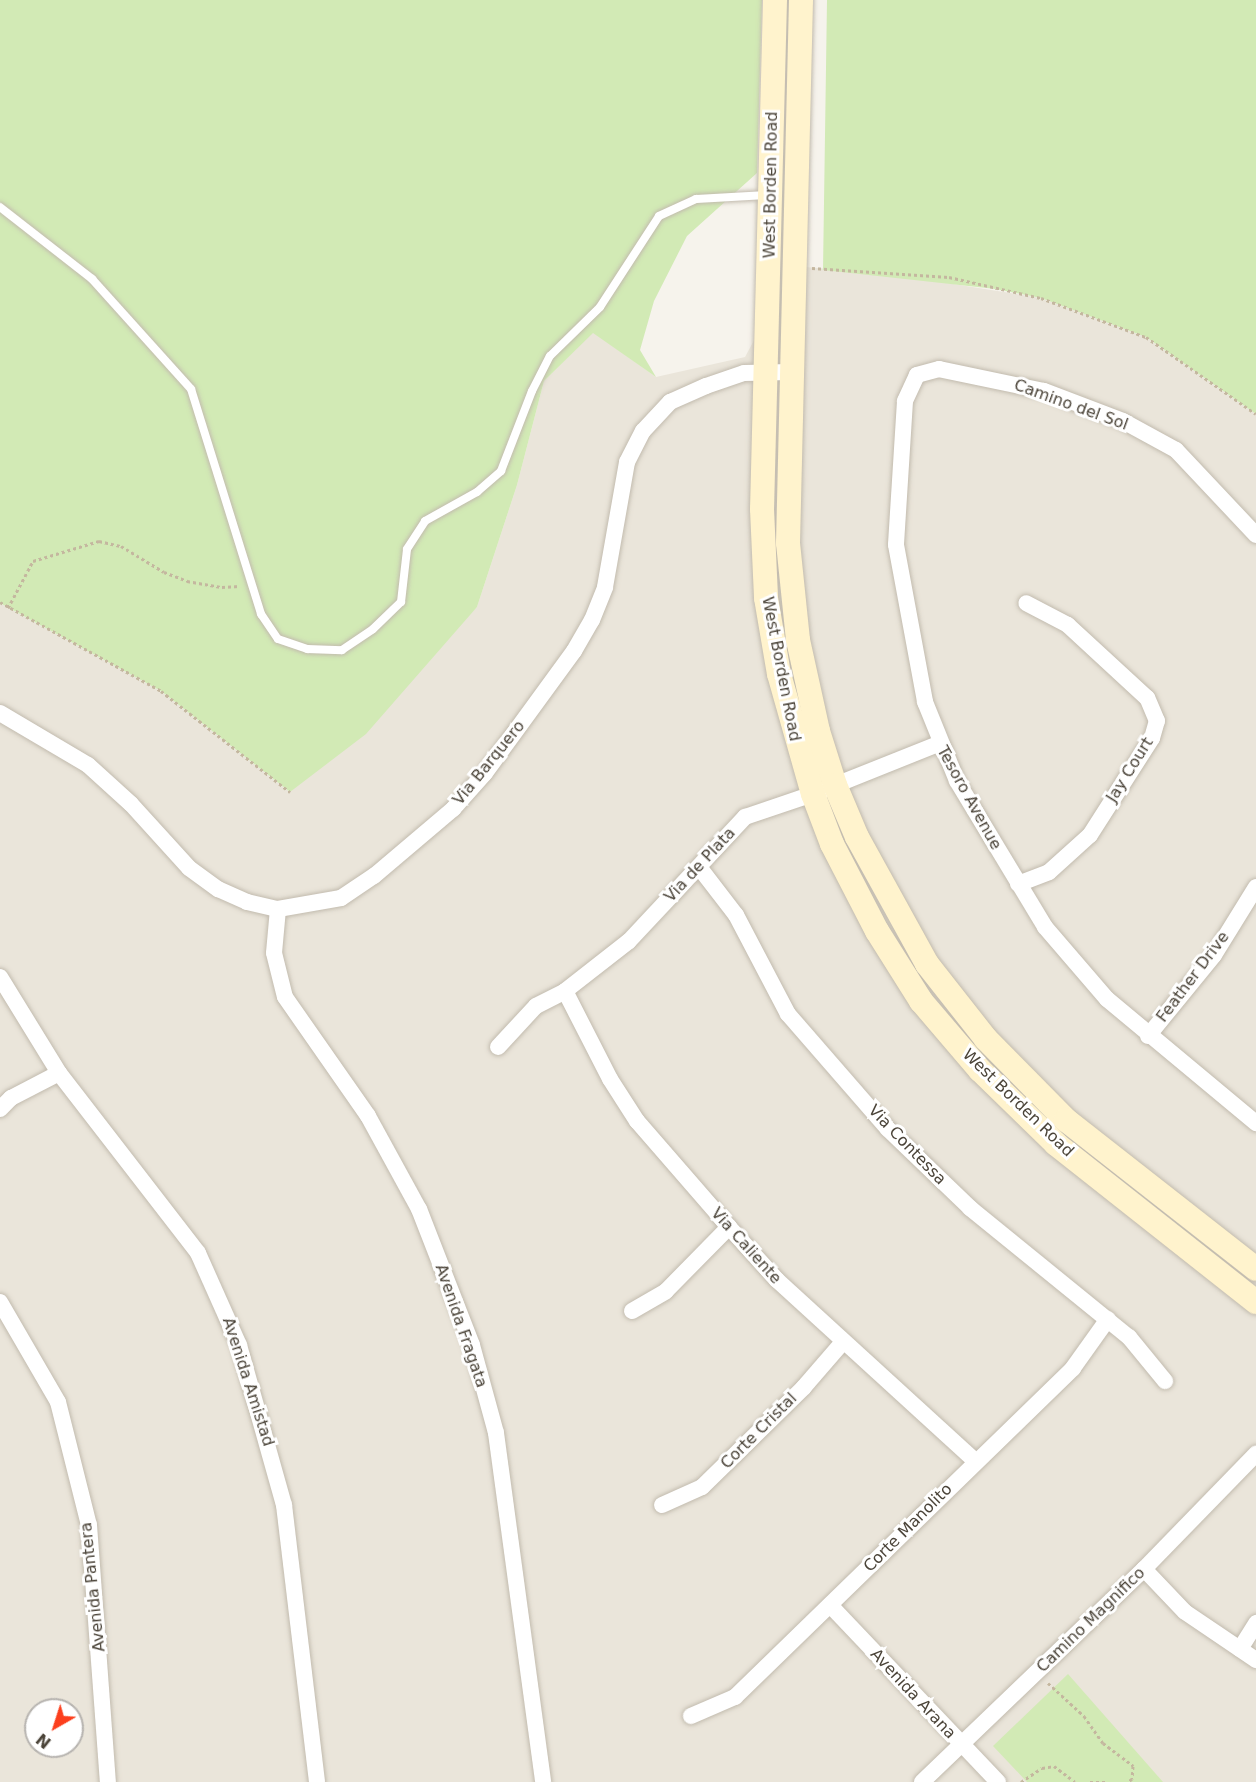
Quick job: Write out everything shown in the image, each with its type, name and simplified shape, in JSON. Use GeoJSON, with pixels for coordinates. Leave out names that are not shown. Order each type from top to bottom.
{"type":"FeatureCollection","features":[{"type":"Feature","properties":{"kind":"main road","name":"West Borden Road"},"geometry":{"type":"LineString","coordinates":[[775,0],[762,509],[766,598],[779,674],[813,794],[832,844],[877,931],[921,1001],[980,1070],[1056,1144],[1256,1302]]}},
{"type":"Feature","properties":{"kind":"main road","name":"West Borden Road"},"geometry":{"type":"LineString","coordinates":[[801,0],[788,543],[798,640],[818,731],[835,785],[857,837],[927,964],[986,1039],[1066,1120],[1256,1269]]}},
{"type":"Feature","properties":{"kind":"street","name":"Camino del Sol"},"geometry":{"type":"LineString","coordinates":[[917,375],[939,369],[988,377],[1044,391],[1123,421],[1176,450],[1256,535]]}},
{"type":"Feature","properties":{"kind":"street","name":"Via Barquero"},"geometry":{"type":"LineString","coordinates":[[0,713],[88,765],[131,804],[189,868],[228,893],[278,909],[341,898],[374,876],[459,802],[485,773],[592,621],[605,586],[627,462],[643,431],[670,402],[706,386],[765,370],[791,372]]}},
{"type":"Feature","properties":{"kind":"street","name":"Tesoro Avenue"},"geometry":{"type":"LineString","coordinates":[[917,375],[905,401],[896,545],[914,651],[939,744],[1018,884],[1045,927],[1099,990],[1148,1036],[1256,1123]]}},
{"type":"Feature","properties":{"kind":"street","name":"Jay Court"},"geometry":{"type":"LineString","coordinates":[[1018,884],[1049,872],[1090,835],[1152,738],[1157,721],[1147,698],[1068,625],[1026,603]]}},
{"type":"Feature","properties":{"kind":"street","name":"Via de Plata"},"geometry":{"type":"LineString","coordinates":[[498,1047],[536,1006],[565,991],[629,941],[745,817],[813,794],[939,744]]}},
{"type":"Feature","properties":{"kind":"street","name":"Via Contessa"},"geometry":{"type":"LineString","coordinates":[[699,867],[736,915],[788,1014],[888,1129],[970,1208],[1129,1337],[1165,1381]]}},
{"type":"Feature","properties":{"kind":"street","name":"Feather Drive"},"geometry":{"type":"LineString","coordinates":[[1148,1036],[1214,955],[1256,887]]}},
{"type":"Feature","properties":{"kind":"street","name":"Avenida Fragata"},"geometry":{"type":"LineString","coordinates":[[278,909],[274,953],[285,997],[368,1116],[419,1209],[472,1345],[496,1433],[543,1782]]}},
{"type":"Feature","properties":{"kind":"street","name":"Avenida Amistad"},"geometry":{"type":"LineString","coordinates":[[0,977],[59,1073],[198,1253],[239,1345],[284,1505],[317,1782]]}},
{"type":"Feature","properties":{"kind":"street","name":"Via Caliente"},"geometry":{"type":"LineString","coordinates":[[565,991],[610,1079],[637,1121],[729,1227],[777,1280],[975,1461]]}},
{"type":"Feature","properties":{"kind":"street"},"geometry":{"type":"LineString","coordinates":[[0,1110],[11,1098],[59,1073]]}},
{"type":"Feature","properties":{"kind":"street"},"geometry":{"type":"LineString","coordinates":[[632,1311],[666,1291],[729,1227]]}},
{"type":"Feature","properties":{"kind":"street","name":"Avenida Pantera"},"geometry":{"type":"LineString","coordinates":[[0,1302],[58,1402],[89,1525],[108,1782]]}},
{"type":"Feature","properties":{"kind":"street","name":"Corte Manolito"},"geometry":{"type":"LineString","coordinates":[[691,1716],[735,1697],[1073,1368],[1108,1319]]}},
{"type":"Feature","properties":{"kind":"street","name":"Corte Cristal"},"geometry":{"type":"LineString","coordinates":[[662,1505],[702,1487],[804,1387],[843,1342]]}},
{"type":"Feature","properties":{"kind":"street","name":"Camino Magnifico"},"geometry":{"type":"LineString","coordinates":[[922,1782],[1144,1569],[1256,1454]]}},
{"type":"Feature","properties":{"kind":"street"},"geometry":{"type":"LineString","coordinates":[[1144,1569],[1185,1612],[1256,1660]]}},
{"type":"Feature","properties":{"kind":"street","name":"Avenida Arana"},"geometry":{"type":"LineString","coordinates":[[830,1605],[998,1782]]}},
{"type":"Feature","properties":{"kind":"street"},"geometry":{"type":"LineString","coordinates":[[1240,1649],[1256,1623]]}},
{"type":"Feature","properties":{"kind":"lane"},"geometry":{"type":"LineString","coordinates":[[0,207],[92,279],[191,389],[261,614],[278,639],[307,649],[342,650],[373,629],[401,602],[406,549],[425,521],[477,492],[501,471],[532,391],[550,356],[600,307],[659,216],[696,199],[771,195]]}},
{"type":"Feature","properties":{"kind":"path"},"geometry":{"type":"LineString","coordinates":[[794,266],[949,277],[1041,298],[1146,337],[1256,414]]}},
{"type":"Feature","properties":{"kind":"path"},"geometry":{"type":"LineString","coordinates":[[8,608],[33,561],[99,541],[121,546],[164,572],[187,581],[222,587],[254,587]]}},
{"type":"Feature","properties":{"kind":"path"},"geometry":{"type":"LineString","coordinates":[[0,602],[161,691],[290,792]]}},
{"type":"Feature","properties":{"kind":"path"},"geometry":{"type":"LineString","coordinates":[[1038,1669],[1056,1693],[1083,1716],[1103,1743],[1133,1766],[1132,1779],[1127,1782]]}},
{"type":"Feature","properties":{"kind":"path"},"geometry":{"type":"LineString","coordinates":[[1021,1782],[1042,1768],[1054,1766],[1075,1782]]}},
{"type":"Feature","properties":{"kind":"path"},"geometry":{"type":"LineString","coordinates":[[1090,1782],[1108,1782]]}},
{"type":"Feature","properties":{"kind":"shaded area"},"geometry":{"type":"Polygon","coordinates":[[[794,266],[890,274],[1041,298],[1146,337],[1256,414],[1256,1782],[0,1782],[0,603],[161,691],[290,792],[477,607],[517,485],[544,381],[593,332],[656,377],[745,357],[794,266]]]}},
{"type":"Feature","properties":{"kind":"green space"},"geometry":{"type":"Polygon","coordinates":[[[0,0],[762,0],[757,173],[687,236],[654,301],[640,350],[656,377],[593,333],[544,381],[517,485],[477,607],[366,734],[290,792],[161,691],[0,603],[0,0]]]}},
{"type":"Feature","properties":{"kind":"green space"},"geometry":{"type":"Polygon","coordinates":[[[827,0],[1256,0],[1256,414],[1146,337],[1041,298],[996,289],[823,270],[827,0]]]}},
{"type":"Feature","properties":{"kind":"green space"},"geometry":{"type":"Polygon","coordinates":[[[1068,1674],[1163,1782],[1027,1782],[993,1746],[1068,1674]]]}}]}
